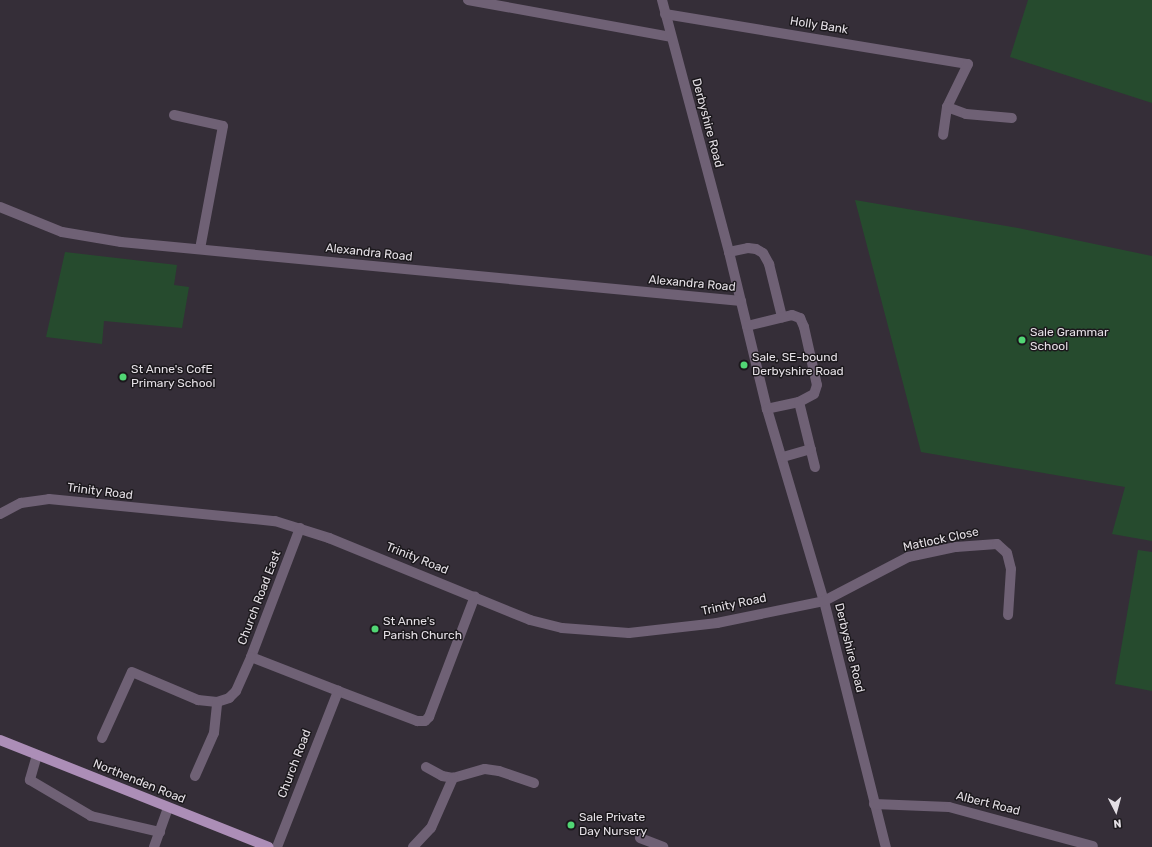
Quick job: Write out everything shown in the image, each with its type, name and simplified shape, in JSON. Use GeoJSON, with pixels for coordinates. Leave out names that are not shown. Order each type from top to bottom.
{"type":"FeatureCollection","features":[{"type":"Feature","properties":{"kind":"main road","name":"Northenden Road"},"geometry":{"type":"LineString","coordinates":[[0,740],[269,847]]}},
{"type":"Feature","properties":{"kind":"street"},"geometry":{"type":"LineString","coordinates":[[468,0],[671,38]]}},
{"type":"Feature","properties":{"kind":"street","name":"Derbyshire Road"},"geometry":{"type":"LineString","coordinates":[[662,0],[729,252],[767,409],[783,457],[824,600],[886,847]]}},
{"type":"Feature","properties":{"kind":"street","name":"Holly Bank"},"geometry":{"type":"LineString","coordinates":[[665,14],[968,64],[947,107]]}},
{"type":"Feature","properties":{"kind":"street"},"geometry":{"type":"LineString","coordinates":[[943,135],[947,107],[966,114],[1012,118]]}},
{"type":"Feature","properties":{"kind":"street"},"geometry":{"type":"LineString","coordinates":[[174,115],[223,126],[200,249]]}},
{"type":"Feature","properties":{"kind":"street","name":"Alexandra Road"},"geometry":{"type":"LineString","coordinates":[[0,207],[62,232],[122,242],[741,301]]}},
{"type":"Feature","properties":{"kind":"street"},"geometry":{"type":"LineString","coordinates":[[729,252],[748,248],[756,249],[763,254],[768,264],[782,317]]}},
{"type":"Feature","properties":{"kind":"street"},"geometry":{"type":"LineString","coordinates":[[747,326],[792,315],[800,318],[817,385],[814,394],[799,402],[767,409]]}},
{"type":"Feature","properties":{"kind":"street"},"geometry":{"type":"LineString","coordinates":[[799,402],[815,467]]}},
{"type":"Feature","properties":{"kind":"street"},"geometry":{"type":"LineString","coordinates":[[783,457],[811,449]]}},
{"type":"Feature","properties":{"kind":"street","name":"Trinity Road"},"geometry":{"type":"LineString","coordinates":[[0,514],[21,503],[49,499],[275,521],[300,528],[475,596],[530,620],[576,630],[629,633],[669,630],[717,623],[824,600]]}},
{"type":"Feature","properties":{"kind":"street","name":"Church Road East"},"geometry":{"type":"LineString","coordinates":[[300,528],[251,657],[338,691],[417,721],[424,721],[429,717],[475,596]]}},
{"type":"Feature","properties":{"kind":"street","name":"Matlock Close"},"geometry":{"type":"LineString","coordinates":[[824,600],[908,557],[956,547],[998,544],[1006,553],[1011,569],[1008,615]]}},
{"type":"Feature","properties":{"kind":"street"},"geometry":{"type":"LineString","coordinates":[[102,738],[132,672],[198,700],[217,702],[228,698],[236,691],[251,657]]}},
{"type":"Feature","properties":{"kind":"street","name":"Church Road"},"geometry":{"type":"LineString","coordinates":[[277,847],[338,691]]}},
{"type":"Feature","properties":{"kind":"street"},"geometry":{"type":"LineString","coordinates":[[195,776],[214,733],[217,702]]}},
{"type":"Feature","properties":{"kind":"street"},"geometry":{"type":"LineString","coordinates":[[37,755],[30,780],[91,816],[160,832]]}},
{"type":"Feature","properties":{"kind":"street"},"geometry":{"type":"LineString","coordinates":[[426,767],[442,776],[453,778],[485,769],[499,771],[534,783]]}},
{"type":"Feature","properties":{"kind":"street"},"geometry":{"type":"LineString","coordinates":[[413,847],[431,828],[453,778]]}},
{"type":"Feature","properties":{"kind":"street","name":"Albert Road"},"geometry":{"type":"LineString","coordinates":[[874,804],[949,807],[1094,846]]}},
{"type":"Feature","properties":{"kind":"street"},"geometry":{"type":"LineString","coordinates":[[154,847],[168,808]]}},
{"type":"Feature","properties":{"kind":"street"},"geometry":{"type":"LineString","coordinates":[[640,838],[663,847]]}},
{"type":"Feature","properties":{"kind":"green space"},"geometry":{"type":"Polygon","coordinates":[[[1028,0],[1152,0],[1152,103],[1010,57],[1028,0]]]}},
{"type":"Feature","properties":{"kind":"green space"},"geometry":{"type":"Polygon","coordinates":[[[855,200],[1018,228],[1152,256],[1152,541],[1112,534],[1125,487],[921,452],[855,200]]]}},
{"type":"Feature","properties":{"kind":"green space"},"geometry":{"type":"Polygon","coordinates":[[[65,252],[177,265],[174,285],[189,287],[182,328],[104,321],[102,344],[46,337],[65,252]]]}},
{"type":"Feature","properties":{"kind":"green space"},"geometry":{"type":"Polygon","coordinates":[[[1138,550],[1152,552],[1152,691],[1115,684],[1138,550]]]}},
{"type":"Feature","properties":{"kind":"place","name":"Sale Grammar School"},"geometry":{"type":"Point","coordinates":[1022,340]}},
{"type":"Feature","properties":{"kind":"place","name":"Sale, SE-bound Derbyshire Road"},"geometry":{"type":"Point","coordinates":[744,365]}},
{"type":"Feature","properties":{"kind":"place","name":"St Anne's CofE Primary School"},"geometry":{"type":"Point","coordinates":[123,377]}},
{"type":"Feature","properties":{"kind":"place","name":"St Anne's Parish Church"},"geometry":{"type":"Point","coordinates":[375,629]}},
{"type":"Feature","properties":{"kind":"place","name":"Sale Private Day Nursery"},"geometry":{"type":"Point","coordinates":[571,825]}}]}
